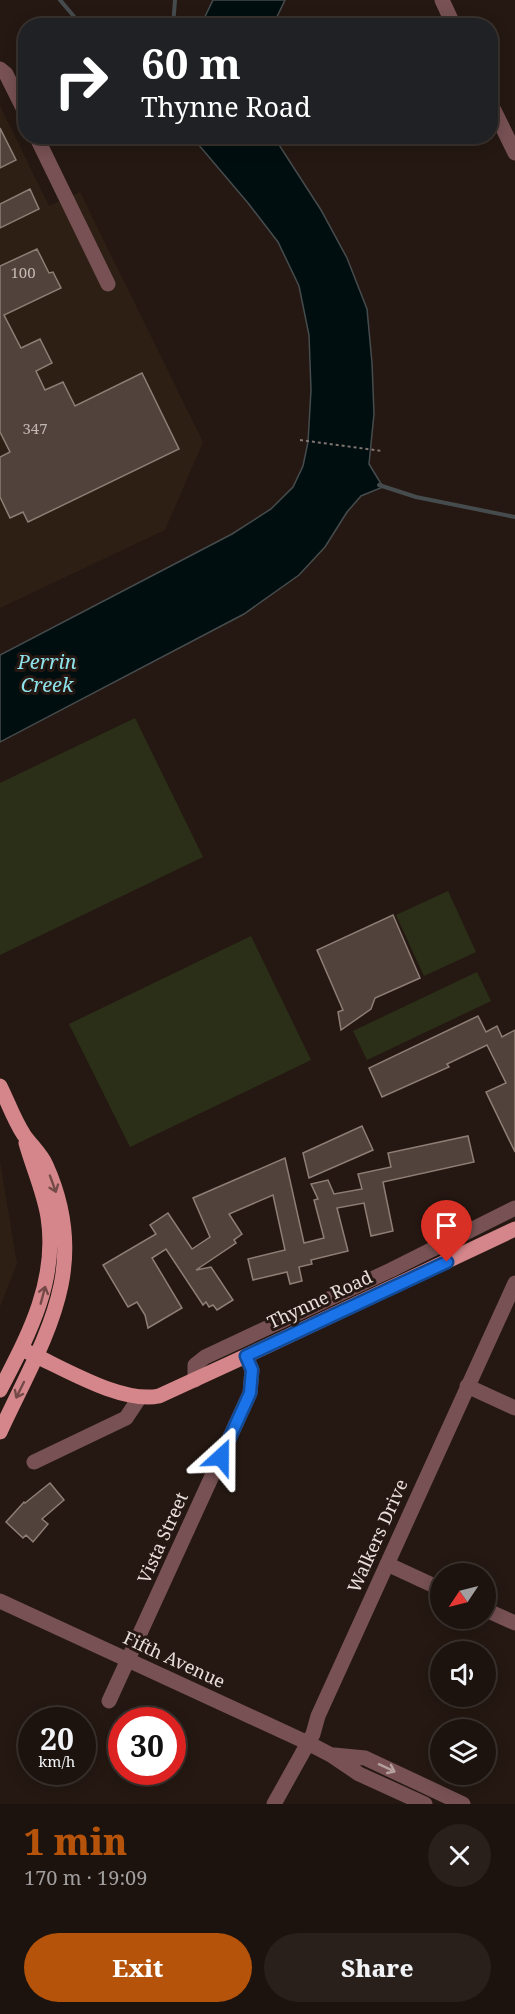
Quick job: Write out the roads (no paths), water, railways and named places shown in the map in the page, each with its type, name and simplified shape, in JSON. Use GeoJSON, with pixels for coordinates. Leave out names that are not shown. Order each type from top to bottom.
{"type":"FeatureCollection","features":[{"type":"Feature","properties":{"kind":"main road"},"geometry":{"type":"LineString","coordinates":[[0,1086],[23,1134],[45,1201],[49,1219],[50,1258],[39,1308],[0,1390]]}},
{"type":"Feature","properties":{"kind":"main road"},"geometry":{"type":"LineString","coordinates":[[0,1432],[37,1356],[60,1296],[64,1278],[66,1248],[64,1226],[53,1182],[45,1162],[23,1134]]}},
{"type":"Feature","properties":{"kind":"main road","name":"Thynne Road"},"geometry":{"type":"LineString","coordinates":[[21,1349],[111,1390],[149,1398],[159,1396],[515,1229]]}},
{"type":"Feature","properties":{"kind":"street"},"geometry":{"type":"LineString","coordinates":[[442,0],[450,18]]}},
{"type":"Feature","properties":{"kind":"street"},"geometry":{"type":"LineString","coordinates":[[0,69],[6,74],[18,98]]}},
{"type":"Feature","properties":{"kind":"street"},"geometry":{"type":"LineString","coordinates":[[498,118],[515,153]]}},
{"type":"Feature","properties":{"kind":"street"},"geometry":{"type":"LineString","coordinates":[[40,144],[108,284]]}},
{"type":"Feature","properties":{"kind":"street"},"geometry":{"type":"LineString","coordinates":[[195,1380],[195,1365],[205,1358],[391,1270],[515,1208]]}},
{"type":"Feature","properties":{"kind":"street","name":"Walkers Drive"},"geometry":{"type":"LineString","coordinates":[[273,1804],[313,1734],[318,1716],[515,1283]]}},
{"type":"Feature","properties":{"kind":"street","name":"Vista Street"},"geometry":{"type":"LineString","coordinates":[[109,1701],[250,1393],[252,1370],[246,1356]]}},
{"type":"Feature","properties":{"kind":"street"},"geometry":{"type":"LineString","coordinates":[[467,1386],[515,1408]]}},
{"type":"Feature","properties":{"kind":"street"},"geometry":{"type":"LineString","coordinates":[[34,1462],[126,1418],[140,1396]]}},
{"type":"Feature","properties":{"kind":"street"},"geometry":{"type":"LineString","coordinates":[[387,1564],[430,1584]]}},
{"type":"Feature","properties":{"kind":"street","name":"Fifth Avenue"},"geometry":{"type":"LineString","coordinates":[[0,1601],[308,1743],[359,1774],[425,1804]]}},
{"type":"Feature","properties":{"kind":"street"},"geometry":{"type":"LineString","coordinates":[[496,1614],[515,1623]]}},
{"type":"Feature","properties":{"kind":"street","name":"Fifth Avenue"},"geometry":{"type":"LineString","coordinates":[[331,1755],[365,1758],[463,1804]]}},
{"type":"Feature","properties":{"kind":"water"},"geometry":{"type":"Polygon","coordinates":[[[213,0],[285,0],[276,18],[204,18],[213,0]]]}},
{"type":"Feature","properties":{"kind":"water","name":"Perrin Creek"},"geometry":{"type":"Polygon","coordinates":[[[198,144],[279,144],[321,210],[347,258],[367,309],[374,414],[369,464],[383,487],[361,496],[347,512],[325,547],[299,575],[244,614],[0,742],[0,655],[232,534],[271,509],[293,487],[303,466],[308,442],[311,390],[309,335],[299,286],[278,242],[198,144]]]}},
{"type":"Feature","properties":{"kind":"waterway"},"geometry":{"type":"LineString","coordinates":[[60,0],[75,18]]}},
{"type":"Feature","properties":{"kind":"waterway"},"geometry":{"type":"LineString","coordinates":[[174,18],[175,0]]}},
{"type":"Feature","properties":{"kind":"waterway"},"geometry":{"type":"LineString","coordinates":[[379,485],[416,497],[515,517]]}}]}
